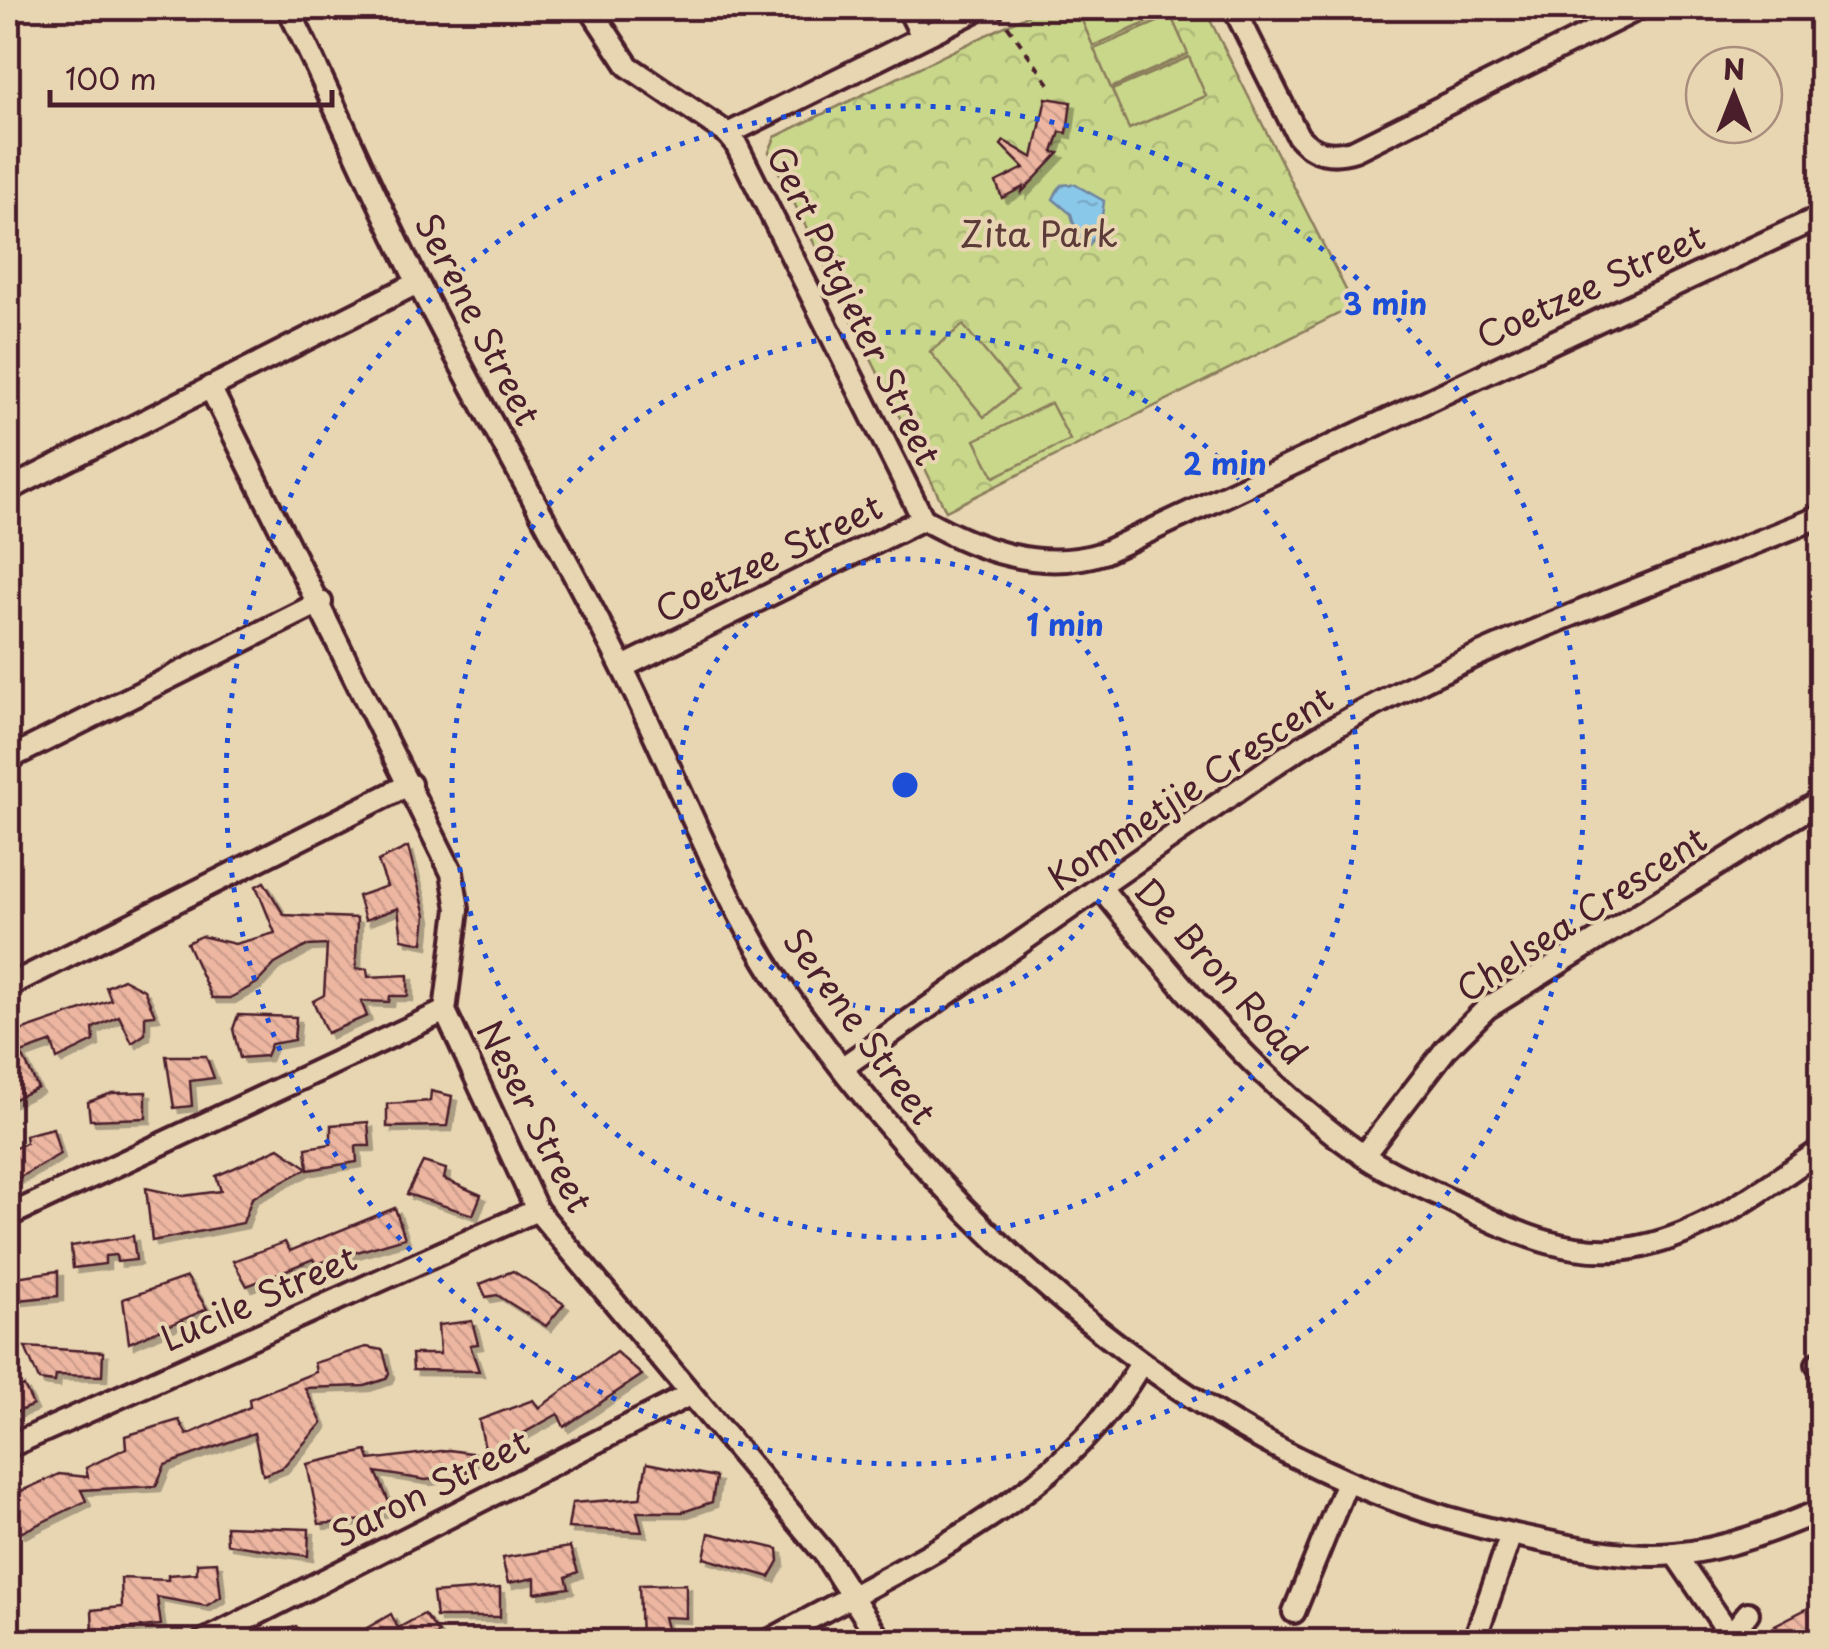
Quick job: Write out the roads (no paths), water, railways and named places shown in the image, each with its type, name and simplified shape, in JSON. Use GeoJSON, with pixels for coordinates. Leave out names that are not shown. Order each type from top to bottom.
{"type":"FeatureCollection","features":[{"type":"Feature","properties":{"kind":"street","name":"Serene Street"},"geometry":{"type":"LineString","coordinates":[[288,8],[417,282],[623,668],[773,973],[942,1189],[1140,1365],[1346,1484],[1432,1516],[1511,1534],[1675,1554],[1780,1528],[1822,1510]]}},
{"type":"Feature","properties":{"kind":"street","name":"Gert Potgieter Street"},"geometry":{"type":"LineString","coordinates":[[590,8],[628,66],[728,134],[754,175],[922,519]]}},
{"type":"Feature","properties":{"kind":"street"},"geometry":{"type":"LineString","coordinates":[[908,8],[922,36]]}},
{"type":"Feature","properties":{"kind":"street"},"geometry":{"type":"LineString","coordinates":[[1234,8],[1298,136],[1321,154],[1355,150],[1640,8]]}},
{"type":"Feature","properties":{"kind":"street"},"geometry":{"type":"LineString","coordinates":[[728,134],[922,36],[989,9]]}},
{"type":"Feature","properties":{"kind":"street","name":"Coetzee Street"},"geometry":{"type":"LineString","coordinates":[[623,668],[922,519],[963,539],[1042,563],[1058,564],[1103,553],[1822,216]]}},
{"type":"Feature","properties":{"kind":"street"},"geometry":{"type":"LineString","coordinates":[[8,490],[417,282]]}},
{"type":"Feature","properties":{"kind":"street","name":"Neser Street"},"geometry":{"type":"LineString","coordinates":[[210,387],[410,784],[455,885],[458,909],[446,1011],[537,1210],[854,1593],[881,1642]]}},
{"type":"Feature","properties":{"kind":"street","name":"Kommetjie Crescent"},"geometry":{"type":"LineString","coordinates":[[844,1067],[1284,758],[1343,721],[1520,640],[1822,516]]}},
{"type":"Feature","properties":{"kind":"street"},"geometry":{"type":"LineString","coordinates":[[8,759],[320,602]]}},
{"type":"Feature","properties":{"kind":"street"},"geometry":{"type":"LineString","coordinates":[[8,986],[410,784]]}},
{"type":"Feature","properties":{"kind":"street","name":"Chelsea Crescent"},"geometry":{"type":"LineString","coordinates":[[1364,1156],[1446,1050],[1487,1008],[1822,800]]}},
{"type":"Feature","properties":{"kind":"street","name":"De Bron Road"},"geometry":{"type":"LineString","coordinates":[[1102,889],[1241,1054],[1364,1156],[1512,1232],[1572,1248],[1620,1250],[1681,1235],[1715,1220],[1822,1149]]}},
{"type":"Feature","properties":{"kind":"street"},"geometry":{"type":"LineString","coordinates":[[8,1216],[446,1011]]}},
{"type":"Feature","properties":{"kind":"street","name":"Lucile Street"},"geometry":{"type":"LineString","coordinates":[[8,1448],[537,1210]]}},
{"type":"Feature","properties":{"kind":"street"},"geometry":{"type":"LineString","coordinates":[[767,1642],[982,1520],[1044,1479],[1117,1405],[1140,1365]]}},
{"type":"Feature","properties":{"kind":"street","name":"Saron Street"},"geometry":{"type":"LineString","coordinates":[[202,1642],[689,1395]]}},
{"type":"Feature","properties":{"kind":"street"},"geometry":{"type":"LineString","coordinates":[[1294,1612],[1346,1484]]}},
{"type":"Feature","properties":{"kind":"street"},"geometry":{"type":"LineString","coordinates":[[1474,1642],[1511,1534]]}},
{"type":"Feature","properties":{"kind":"street"},"geometry":{"type":"LineString","coordinates":[[1675,1554],[1734,1637],[1748,1612]]}},
{"type":"Feature","properties":{"kind":"water"},"geometry":{"type":"Polygon","coordinates":[[[1074,184],[1104,201],[1100,231],[1088,246],[1078,238],[1071,214],[1053,199],[1061,185],[1074,184]]]}},
{"type":"Feature","properties":{"kind":"park label","name":"Zita Park"},"geometry":{"type":"Point","coordinates":[1039,235]}}]}
